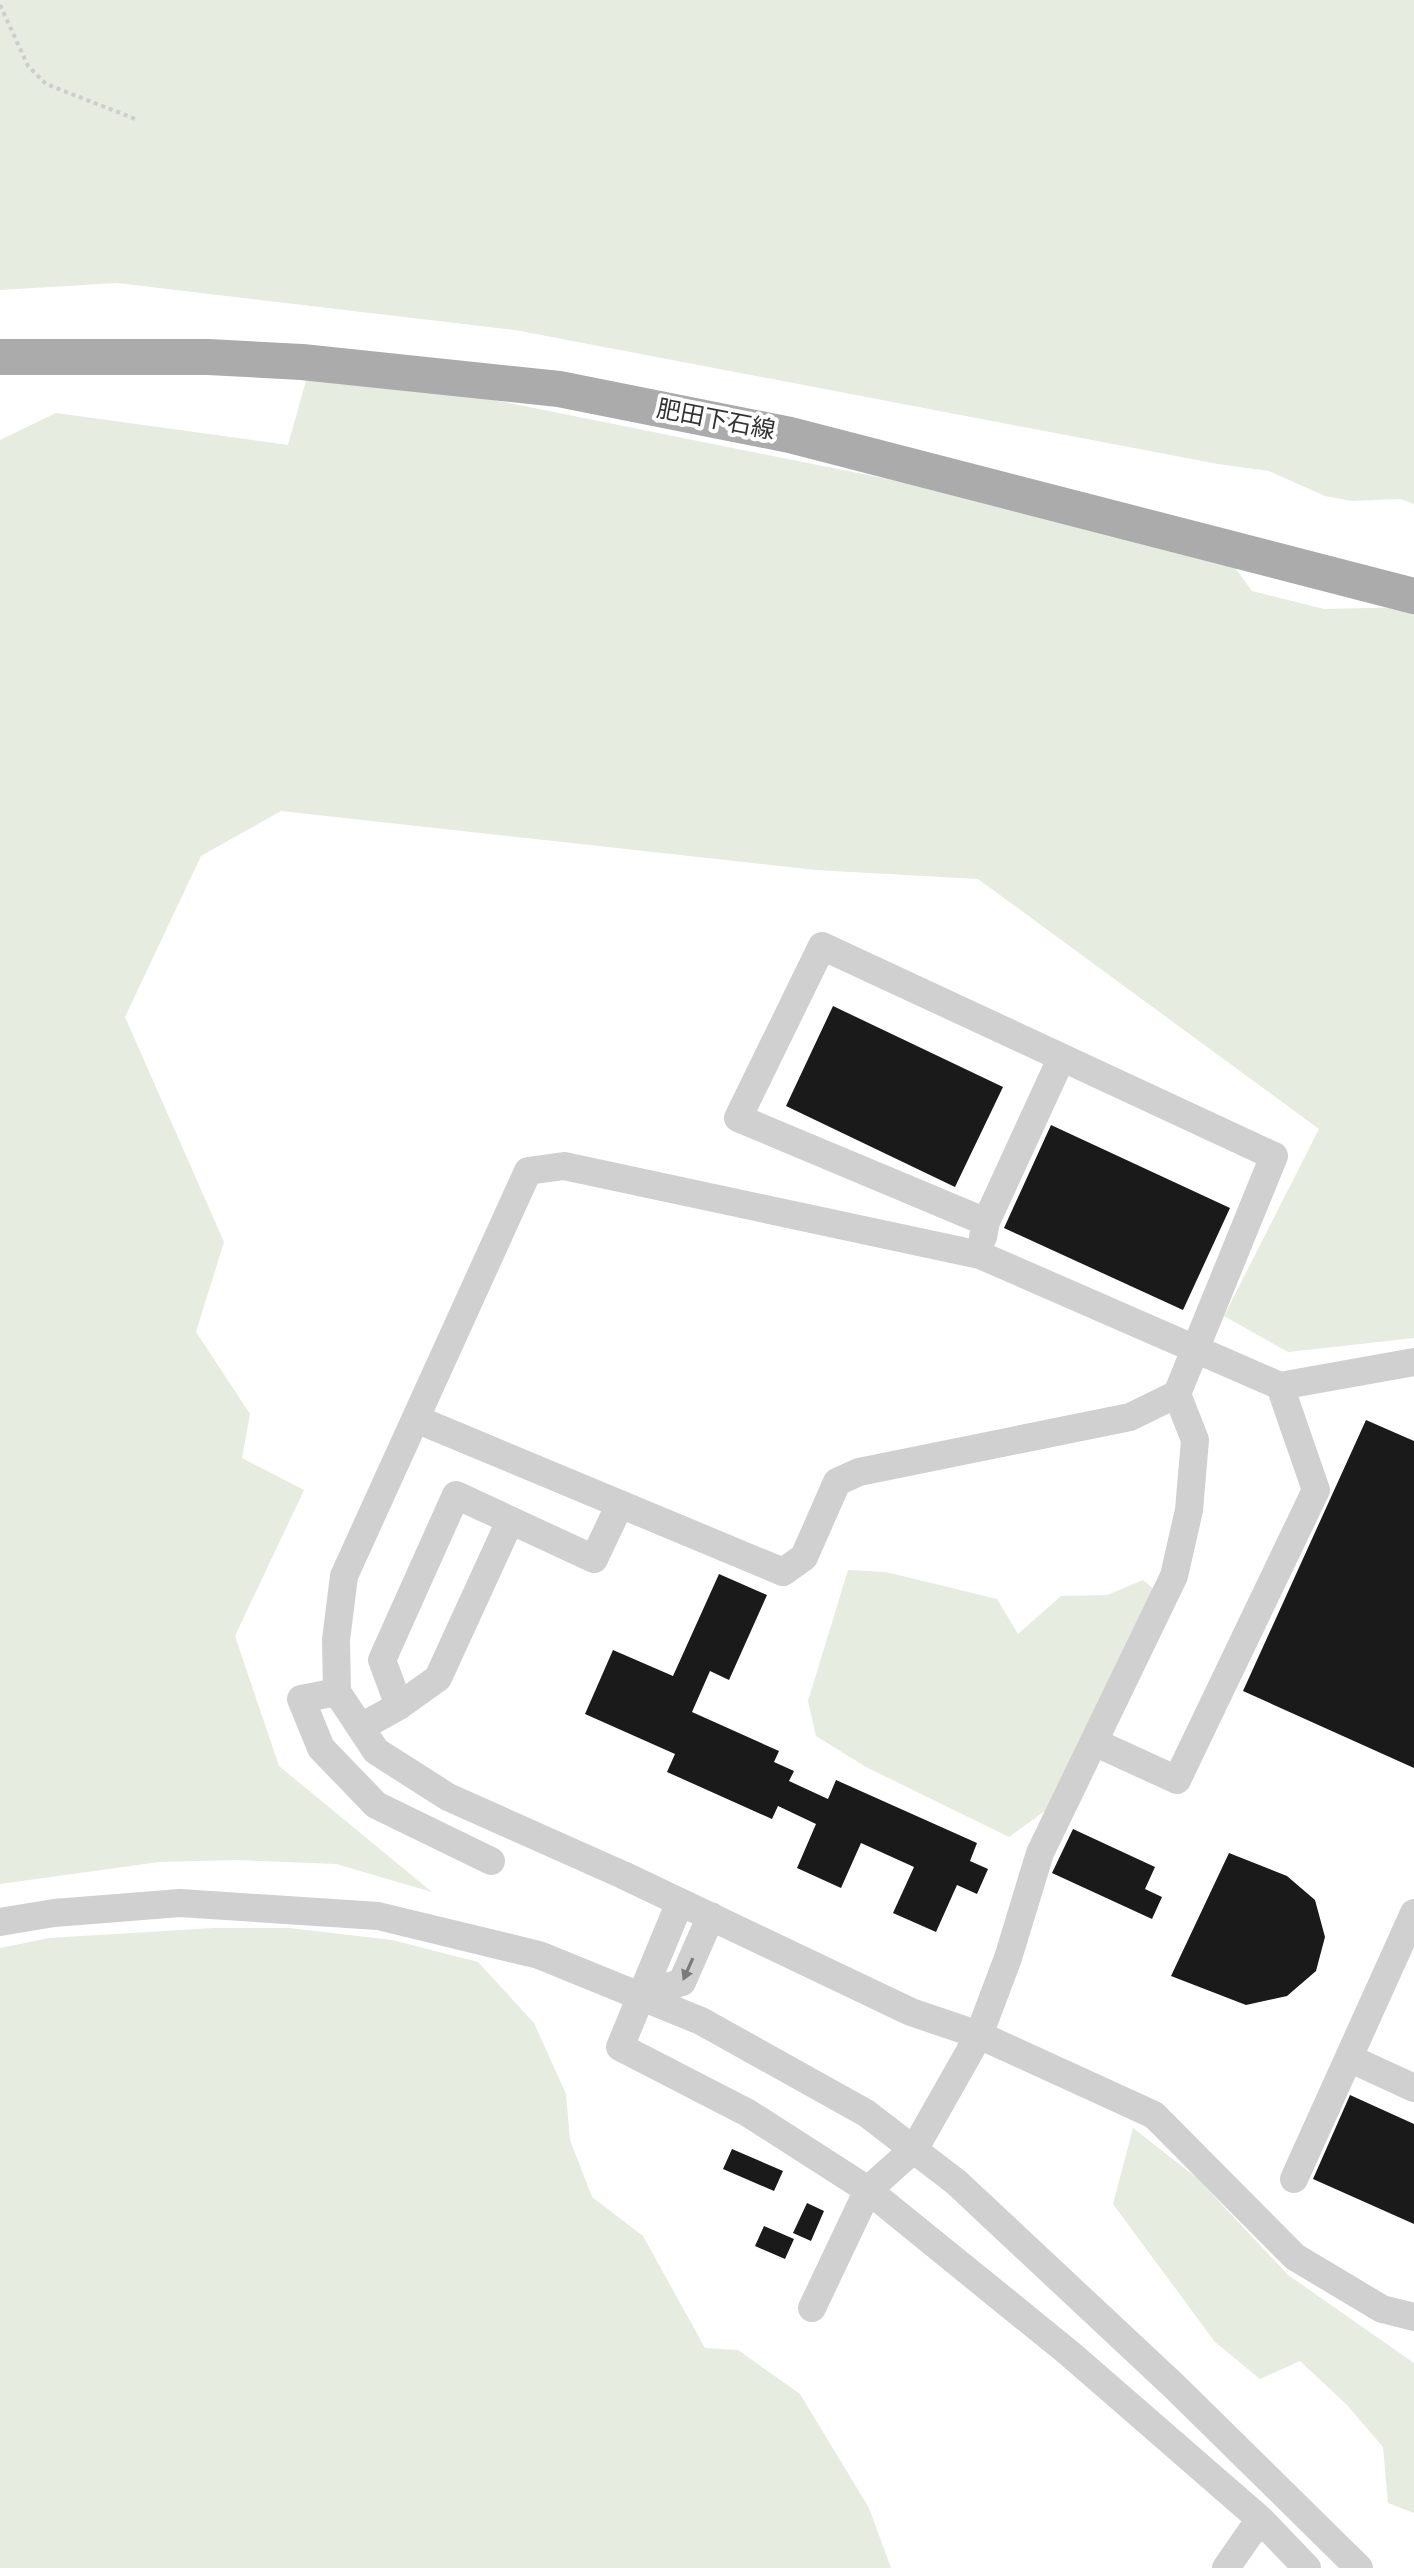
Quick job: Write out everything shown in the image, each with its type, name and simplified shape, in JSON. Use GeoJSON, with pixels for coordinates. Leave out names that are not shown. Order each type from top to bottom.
{"type":"FeatureCollection","features":[{"type":"Feature","properties":{"kind":"main road","name":"肥田下石線"},"geometry":{"type":"LineString","coordinates":[[0,357],[208,357],[286,361],[559,389],[790,435],[1414,596]]}},
{"type":"Feature","properties":{"kind":"street"},"geometry":{"type":"LineString","coordinates":[[416,1419],[783,1572],[804,1557],[837,1482],[848,1477],[1130,1417],[1177,1394],[1274,1156],[822,946],[738,1118],[986,1222]]}},
{"type":"Feature","properties":{"kind":"street"},"geometry":{"type":"LineString","coordinates":[[980,1255],[986,1222],[1061,1059]]}},
{"type":"Feature","properties":{"kind":"street"},"geometry":{"type":"LineString","coordinates":[[1414,1362],[1280,1386],[980,1255],[564,1166],[528,1171],[344,1576],[336,1640],[337,1692],[376,1751],[448,1797],[711,1916],[911,2012],[979,2035],[1154,2115],[1295,2257],[1382,2309],[1414,2317]]}},
{"type":"Feature","properties":{"kind":"street"},"geometry":{"type":"LineString","coordinates":[[1094,1742],[1177,1780],[1316,1490],[1280,1386]]}},
{"type":"Feature","properties":{"kind":"street"},"geometry":{"type":"LineString","coordinates":[[812,2308],[868,2190],[915,2148],[979,2035],[1008,1958],[1040,1853],[1174,1576],[1189,1510],[1195,1440],[1177,1394]]}},
{"type":"Feature","properties":{"kind":"street"},"geometry":{"type":"LineString","coordinates":[[399,1706],[382,1660],[456,1495],[594,1559],[620,1504]]}},
{"type":"Feature","properties":{"kind":"street"},"geometry":{"type":"LineString","coordinates":[[361,1727],[399,1706],[438,1678],[510,1521]]}},
{"type":"Feature","properties":{"kind":"street"},"geometry":{"type":"LineString","coordinates":[[337,1692],[301,1699],[321,1748],[376,1805],[491,1861]]}},
{"type":"Feature","properties":{"kind":"street"},"geometry":{"type":"LineString","coordinates":[[424,1828],[448,1797]]}},
{"type":"Feature","properties":{"kind":"street"},"geometry":{"type":"LineString","coordinates":[[680,1902],[620,2047],[748,2113],[868,2190],[1069,2353],[1260,2519],[1307,2568]]}},
{"type":"Feature","properties":{"kind":"street"},"geometry":{"type":"LineString","coordinates":[[0,1922],[180,1903],[378,1916],[539,1955],[641,1996],[766,2054],[866,2113],[956,2182],[1162,2375],[1359,2568]]}},
{"type":"Feature","properties":{"kind":"street"},"geometry":{"type":"LineString","coordinates":[[1294,2179],[1414,1913]]}},
{"type":"Feature","properties":{"kind":"street"},"geometry":{"type":"LineString","coordinates":[[641,1996],[682,1982],[711,1916]]}},
{"type":"Feature","properties":{"kind":"street"},"geometry":{"type":"LineString","coordinates":[[1349,2058],[1414,2088]]}},
{"type":"Feature","properties":{"kind":"street"},"geometry":{"type":"LineString","coordinates":[[1226,2568],[1260,2519]]}},
{"type":"Feature","properties":{"kind":"path"},"geometry":{"type":"LineString","coordinates":[[0,5],[28,66],[46,84],[138,120]]}},
{"type":"Feature","properties":{"kind":"shaded area"},"geometry":{"type":"Polygon","coordinates":[[[0,0],[1414,0],[1414,504],[1400,499],[1352,501],[1325,496],[1269,471],[1218,464],[515,330],[117,283],[0,290],[0,0]]]}},
{"type":"Feature","properties":{"kind":"shaded area"},"geometry":{"type":"Polygon","coordinates":[[[307,377],[439,389],[913,484],[1228,558],[1252,591],[1324,609],[1414,607],[1414,1338],[1288,1352],[1224,1316],[1319,1129],[978,879],[816,870],[281,811],[201,856],[125,1017],[224,1242],[196,1332],[250,1414],[242,1458],[304,1490],[235,1636],[279,1766],[432,1892],[336,1864],[237,1860],[159,1862],[0,1884],[0,440],[56,413],[288,445],[307,377]]]}},
{"type":"Feature","properties":{"kind":"shaded area"},"geometry":{"type":"Polygon","coordinates":[[[848,1570],[886,1572],[997,1599],[1018,1634],[1061,1596],[1107,1595],[1143,1580],[1156,1591],[1046,1810],[1009,1837],[866,1767],[816,1736],[808,1701],[848,1570]]]}},
{"type":"Feature","properties":{"kind":"shaded area"},"geometry":{"type":"Polygon","coordinates":[[[214,1928],[289,1928],[392,1940],[478,1962],[534,2023],[566,2094],[570,2140],[592,2197],[643,2236],[705,2348],[738,2350],[800,2394],[869,2508],[891,2568],[0,2568],[0,1948],[49,1938],[214,1928]]]}},
{"type":"Feature","properties":{"kind":"shaded area"},"geometry":{"type":"Polygon","coordinates":[[[1133,2128],[1197,2178],[1288,2275],[1414,2363],[1414,2513],[1388,2503],[1383,2447],[1347,2405],[1300,2361],[1260,2379],[1215,2342],[1113,2204],[1133,2128]]]}},
{"type":"Feature","properties":{"kind":"building"},"geometry":{"type":"Polygon","coordinates":[[[833,1006],[1003,1087],[955,1187],[786,1106],[833,1006]]]}},
{"type":"Feature","properties":{"kind":"building"},"geometry":{"type":"Polygon","coordinates":[[[1051,1125],[1230,1208],[1183,1310],[1004,1228],[1051,1125]]]}},
{"type":"Feature","properties":{"kind":"building"},"geometry":{"type":"Polygon","coordinates":[[[1366,1420],[1414,1441],[1414,1768],[1243,1691],[1366,1420]]]}},
{"type":"Feature","properties":{"kind":"building"},"geometry":{"type":"Polygon","coordinates":[[[719,1574],[767,1595],[729,1680],[710,1671],[692,1712],[779,1751],[774,1762],[794,1771],[789,1781],[828,1799],[836,1780],[977,1843],[970,1861],[988,1869],[977,1894],[957,1885],[936,1932],[893,1913],[914,1867],[861,1843],[841,1888],[797,1868],[816,1824],[778,1806],[772,1819],[667,1772],[675,1754],[585,1714],[613,1650],[673,1676],[719,1574]]]}},
{"type":"Feature","properties":{"kind":"building"},"geometry":{"type":"Polygon","coordinates":[[[1073,1829],[1155,1867],[1145,1889],[1162,1897],[1152,1919],[1052,1873],[1073,1829]]]}},
{"type":"Feature","properties":{"kind":"building"},"geometry":{"type":"Polygon","coordinates":[[[1229,1853],[1287,1876],[1315,1900],[1325,1937],[1316,1971],[1287,1996],[1246,2005],[1171,1976],[1229,1853]]]}},
{"type":"Feature","properties":{"kind":"building"},"geometry":{"type":"Polygon","coordinates":[[[1350,2095],[1414,2124],[1414,2224],[1313,2179],[1350,2095]]]}},
{"type":"Feature","properties":{"kind":"building"},"geometry":{"type":"Polygon","coordinates":[[[732,2149],[783,2171],[774,2191],[723,2169],[732,2149]]]}},
{"type":"Feature","properties":{"kind":"building"},"geometry":{"type":"Polygon","coordinates":[[[807,2203],[824,2211],[811,2241],[793,2233],[807,2203]]]}},
{"type":"Feature","properties":{"kind":"building"},"geometry":{"type":"Polygon","coordinates":[[[764,2226],[794,2239],[785,2259],[755,2246],[764,2226]]]}}]}
